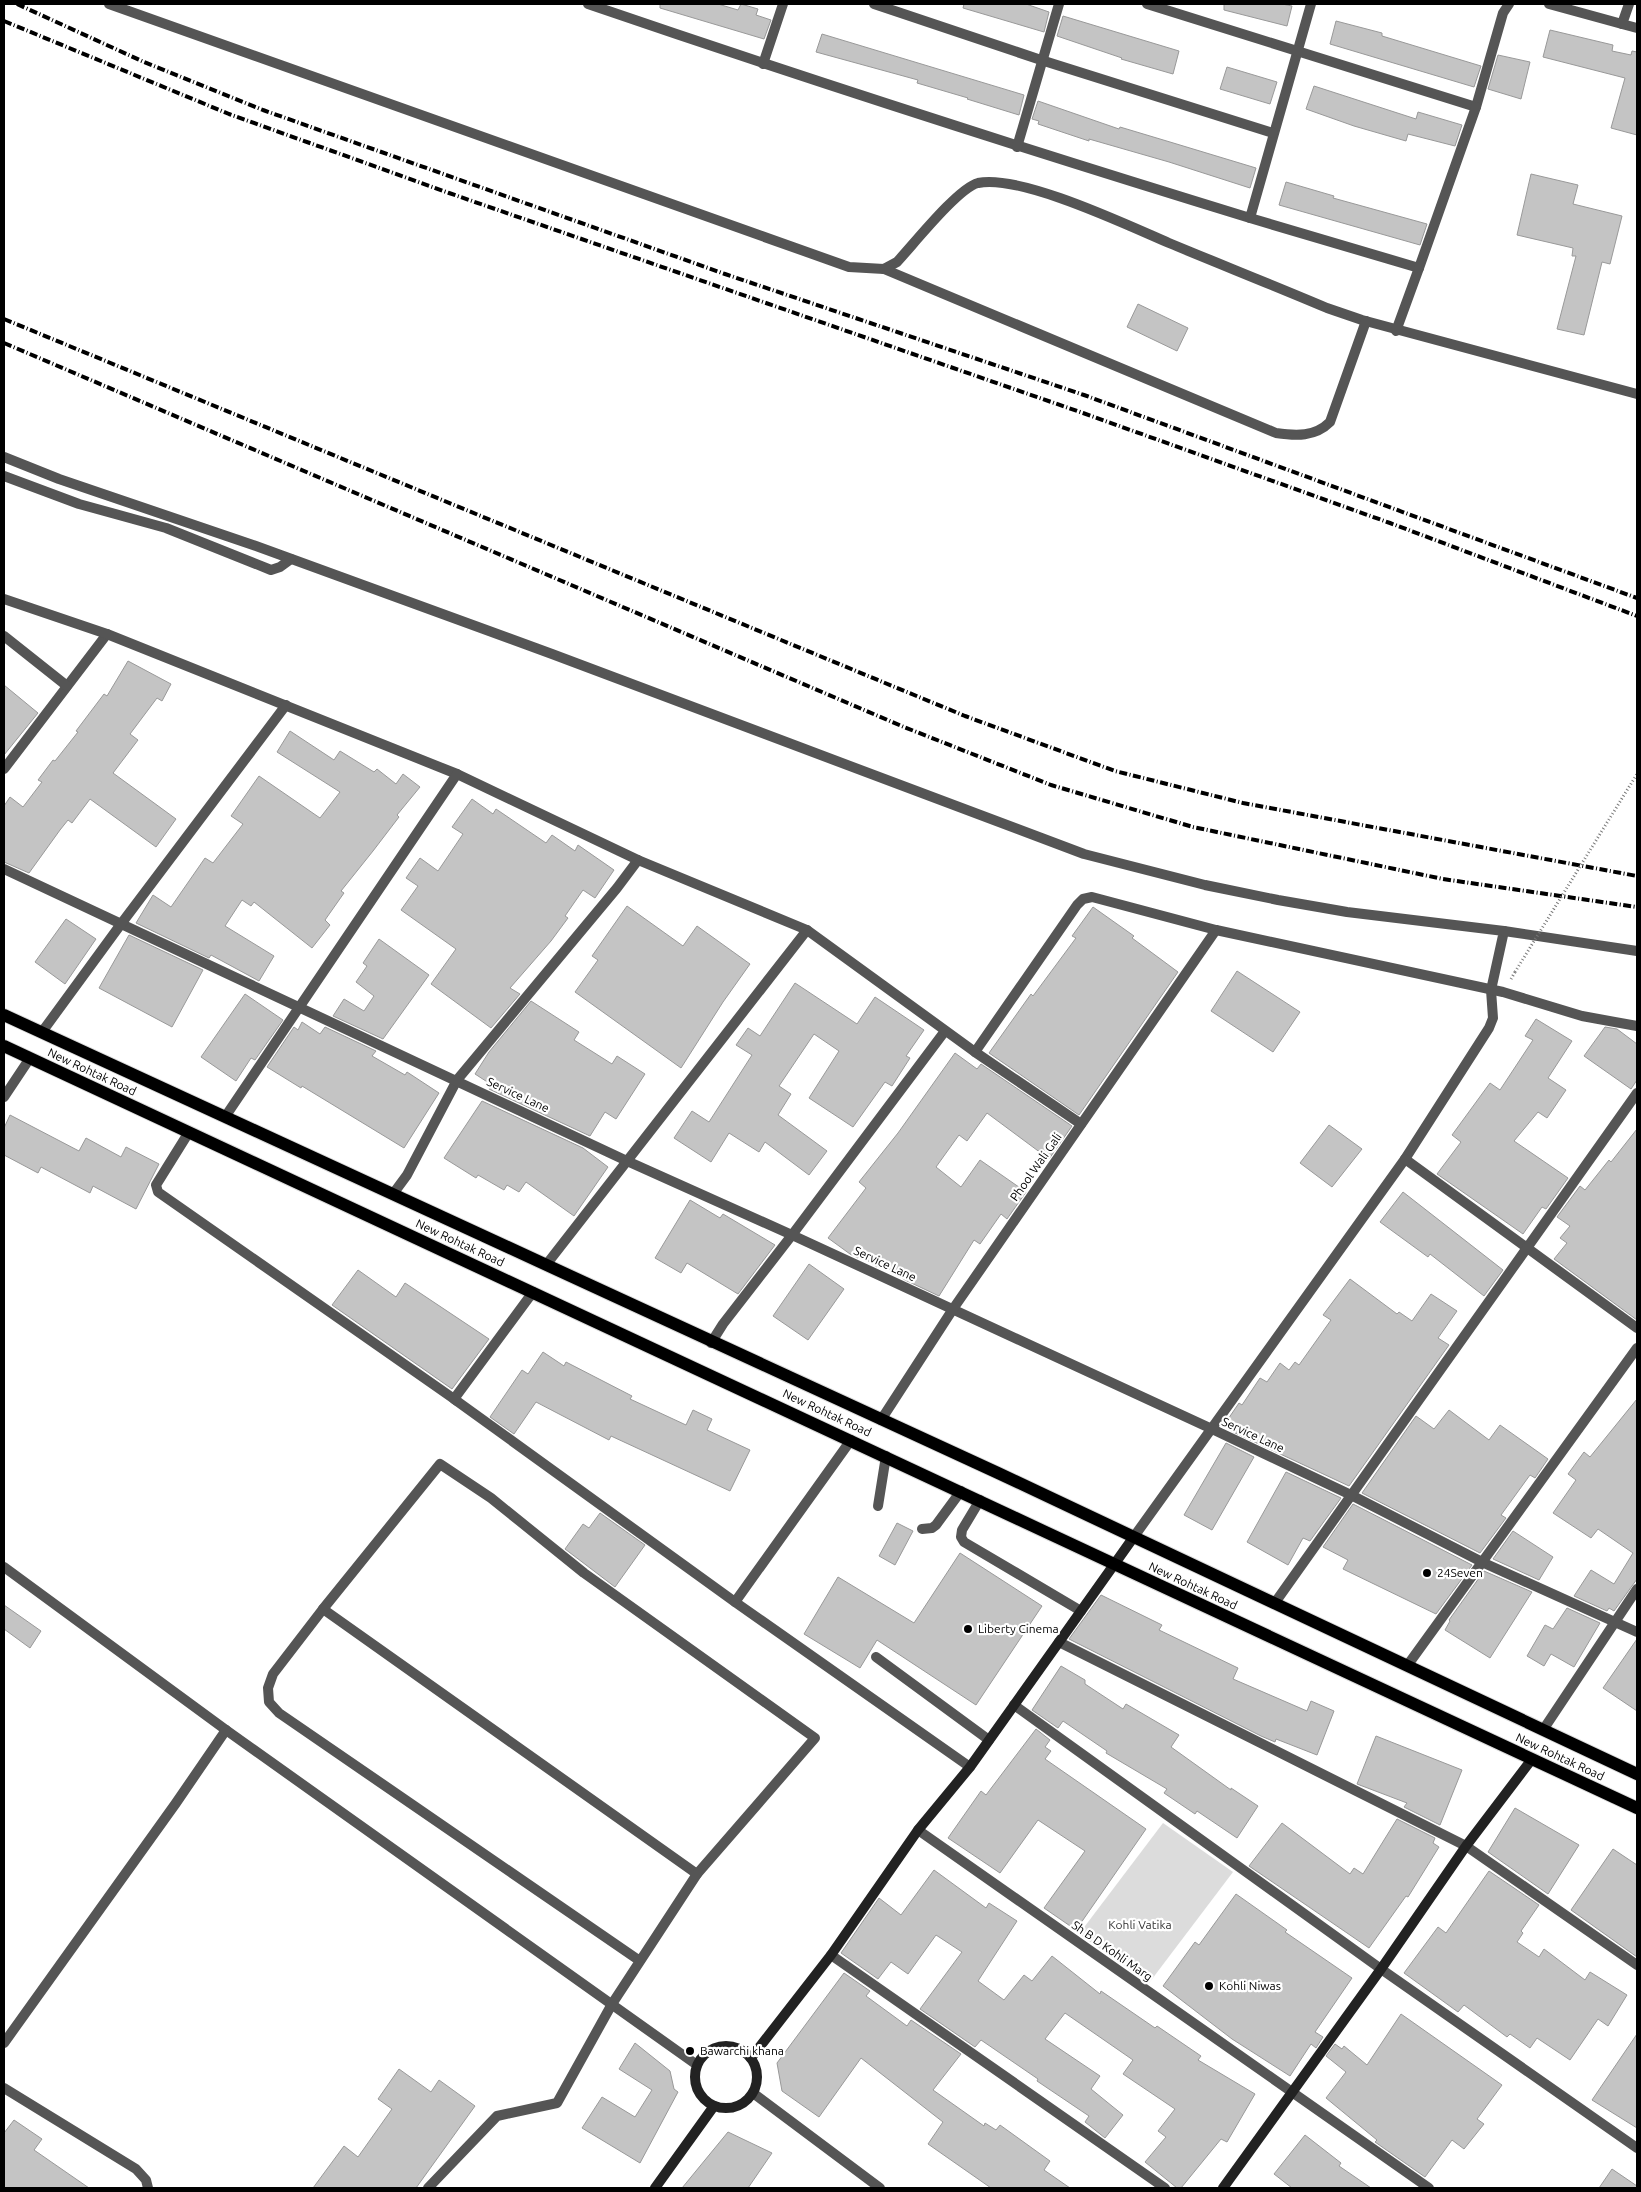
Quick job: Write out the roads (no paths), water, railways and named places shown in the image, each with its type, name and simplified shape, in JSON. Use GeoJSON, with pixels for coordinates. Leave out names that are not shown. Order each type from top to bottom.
{"type":"FeatureCollection","features":[{"type":"Feature","properties":{"kind":"main road","name":"New Rohtak Road"},"geometry":{"type":"LineString","coordinates":[[4,1015],[881,1420],[1637,1774]]}},
{"type":"Feature","properties":{"kind":"main road","name":"New Rohtak Road"},"geometry":{"type":"LineString","coordinates":[[4,1046],[962,1491],[1637,1808]]}},
{"type":"Feature","properties":{"kind":"street"},"geometry":{"type":"LineString","coordinates":[[109,4],[849,267],[884,269],[1276,433],[1312,434],[1325,428],[1330,422],[1366,321]]}},
{"type":"Feature","properties":{"kind":"street"},"geometry":{"type":"LineString","coordinates":[[588,4],[763,64],[1017,146],[1419,268]]}},
{"type":"Feature","properties":{"kind":"street"},"geometry":{"type":"LineString","coordinates":[[763,64],[783,4]]}},
{"type":"Feature","properties":{"kind":"street"},"geometry":{"type":"LineString","coordinates":[[874,4],[1042,60],[1273,133]]}},
{"type":"Feature","properties":{"kind":"street"},"geometry":{"type":"LineString","coordinates":[[1017,146],[1059,4]]}},
{"type":"Feature","properties":{"kind":"street"},"geometry":{"type":"LineString","coordinates":[[1147,4],[1476,107]]}},
{"type":"Feature","properties":{"kind":"street"},"geometry":{"type":"LineString","coordinates":[[1250,218],[1296,50],[1311,4]]}},
{"type":"Feature","properties":{"kind":"street"},"geometry":{"type":"LineString","coordinates":[[1396,331],[1476,107],[1503,12],[1509,4]]}},
{"type":"Feature","properties":{"kind":"street"},"geometry":{"type":"LineString","coordinates":[[1550,4],[1637,28]]}},
{"type":"Feature","properties":{"kind":"street"},"geometry":{"type":"LineString","coordinates":[[1622,24],[1629,4]]}},
{"type":"Feature","properties":{"kind":"street"},"geometry":{"type":"LineString","coordinates":[[884,269],[896,262],[963,191],[977,183],[998,182],[1017,185],[1084,208],[1327,308],[1396,331],[1637,394]]}},
{"type":"Feature","properties":{"kind":"street"},"geometry":{"type":"LineString","coordinates":[[4,457],[59,479],[291,559],[552,654],[1084,854],[1205,885],[1278,900],[1347,912],[1504,931],[1637,951]]}},
{"type":"Feature","properties":{"kind":"street"},"geometry":{"type":"LineString","coordinates":[[4,476],[79,504],[166,528],[271,570],[280,567],[291,559]]}},
{"type":"Feature","properties":{"kind":"street"},"geometry":{"type":"LineString","coordinates":[[4,598],[107,634],[457,774],[638,860],[807,930],[945,1031],[1081,1124]]}},
{"type":"Feature","properties":{"kind":"street"},"geometry":{"type":"LineString","coordinates":[[4,769],[107,634]]}},
{"type":"Feature","properties":{"kind":"street"},"geometry":{"type":"LineString","coordinates":[[4,636],[67,686]]}},
{"type":"Feature","properties":{"kind":"street"},"geometry":{"type":"LineString","coordinates":[[42,1032],[286,705]]}},
{"type":"Feature","properties":{"kind":"street"},"geometry":{"type":"LineString","coordinates":[[225,1117],[457,774]]}},
{"type":"Feature","properties":{"kind":"street"},"geometry":{"type":"LineString","coordinates":[[393,1194],[407,1175],[457,1080],[617,888],[638,860]]}},
{"type":"Feature","properties":{"kind":"street","name":"Service Lane"},"geometry":{"type":"LineString","coordinates":[[4,869],[627,1161],[1212,1429],[1351,1495],[1484,1562],[1637,1632]]}},
{"type":"Feature","properties":{"kind":"street"},"geometry":{"type":"LineString","coordinates":[[975,1052],[1083,899],[1092,897],[1216,930],[1491,990],[1582,1016],[1637,1026]]}},
{"type":"Feature","properties":{"kind":"street"},"geometry":{"type":"LineString","coordinates":[[546,1265],[807,930]]}},
{"type":"Feature","properties":{"kind":"street","name":"Phool Wali Gali"},"geometry":{"type":"LineString","coordinates":[[881,1420],[953,1309],[1216,930]]}},
{"type":"Feature","properties":{"kind":"street"},"geometry":{"type":"LineString","coordinates":[[751,2058],[832,1955],[918,1830],[970,1767],[1404,1160],[1493,1018],[1491,990],[1504,931]]}},
{"type":"Feature","properties":{"kind":"street"},"geometry":{"type":"LineString","coordinates":[[711,1342],[945,1031]]}},
{"type":"Feature","properties":{"kind":"street"},"geometry":{"type":"LineString","coordinates":[[4,1097],[30,1058]]}},
{"type":"Feature","properties":{"kind":"street"},"geometry":{"type":"LineString","coordinates":[[1274,1604],[1637,1093]]}},
{"type":"Feature","properties":{"kind":"street"},"geometry":{"type":"LineString","coordinates":[[189,1132],[156,1185],[158,1192],[457,1401],[735,1602],[970,1767]]}},
{"type":"Feature","properties":{"kind":"street"},"geometry":{"type":"LineString","coordinates":[[1404,1160],[1637,1328]]}},
{"type":"Feature","properties":{"kind":"street"},"geometry":{"type":"LineString","coordinates":[[457,1401],[454,1399],[533,1292]]}},
{"type":"Feature","properties":{"kind":"street"},"geometry":{"type":"LineString","coordinates":[[1407,1666],[1637,1348]]}},
{"type":"Feature","properties":{"kind":"street"},"geometry":{"type":"LineString","coordinates":[[735,1602],[851,1440]]}},
{"type":"Feature","properties":{"kind":"street"},"geometry":{"type":"LineString","coordinates":[[878,1506],[886,1456]]}},
{"type":"Feature","properties":{"kind":"street"},"geometry":{"type":"LineString","coordinates":[[428,2188],[497,2116],[557,2103],[612,2004],[697,1874],[815,1738],[584,1573],[491,1498],[440,1464],[273,1674],[268,1688],[269,1702],[280,1713],[640,1961]]}},
{"type":"Feature","properties":{"kind":"street"},"geometry":{"type":"LineString","coordinates":[[922,1529],[932,1528],[962,1491]]}},
{"type":"Feature","properties":{"kind":"street"},"geometry":{"type":"LineString","coordinates":[[980,1500],[962,1530],[964,1542],[1081,1611]]}},
{"type":"Feature","properties":{"kind":"street"},"geometry":{"type":"LineString","coordinates":[[4,1567],[226,1730],[697,2065]]}},
{"type":"Feature","properties":{"kind":"street"},"geometry":{"type":"LineString","coordinates":[[1544,1730],[1637,1589]]}},
{"type":"Feature","properties":{"kind":"street"},"geometry":{"type":"LineString","coordinates":[[323,1609],[697,1874]]}},
{"type":"Feature","properties":{"kind":"street"},"geometry":{"type":"LineString","coordinates":[[1059,1642],[1466,1846],[1637,1966]]}},
{"type":"Feature","properties":{"kind":"street"},"geometry":{"type":"LineString","coordinates":[[876,1657],[989,1740]]}},
{"type":"Feature","properties":{"kind":"street"},"geometry":{"type":"LineString","coordinates":[[1014,1705],[1381,1969],[1637,2148]]}},
{"type":"Feature","properties":{"kind":"street"},"geometry":{"type":"LineString","coordinates":[[4,2042],[176,1804],[226,1730]]}},
{"type":"Feature","properties":{"kind":"street"},"geometry":{"type":"LineString","coordinates":[[1223,2188],[1381,1969],[1466,1846],[1532,1759]]}},
{"type":"Feature","properties":{"kind":"street","name":"Sh B D Kohli Marg"},"geometry":{"type":"LineString","coordinates":[[918,1830],[1429,2188]]}},
{"type":"Feature","properties":{"kind":"street"},"geometry":{"type":"LineString","coordinates":[[832,1955],[1165,2188]]}},
{"type":"Feature","properties":{"kind":"street"},"geometry":{"type":"LineString","coordinates":[[723,2046],[734,2047],[743,2051],[751,2058],[758,2075],[753,2093],[747,2100],[731,2108],[714,2106],[699,2093],[695,2074],[697,2065],[703,2056],[712,2049],[723,2046]]}},
{"type":"Feature","properties":{"kind":"street"},"geometry":{"type":"LineString","coordinates":[[4,2088],[136,2169],[146,2180],[148,2188]]}},
{"type":"Feature","properties":{"kind":"street"},"geometry":{"type":"LineString","coordinates":[[753,2093],[880,2188]]}},
{"type":"Feature","properties":{"kind":"street"},"geometry":{"type":"LineString","coordinates":[[655,2188],[714,2106]]}},
{"type":"Feature","properties":{"kind":"railway"},"geometry":{"type":"LineString","coordinates":[[17,4],[144,62],[263,110],[725,274],[1084,395],[1637,598]]}},
{"type":"Feature","properties":{"kind":"railway"},"geometry":{"type":"LineString","coordinates":[[4,21],[229,114],[449,193],[1083,413],[1390,523],[1637,616]]}},
{"type":"Feature","properties":{"kind":"railway"},"geometry":{"type":"LineString","coordinates":[[4,319],[965,716],[1115,771],[1243,803],[1637,876]]}},
{"type":"Feature","properties":{"kind":"railway"},"geometry":{"type":"LineString","coordinates":[[4,343],[904,727],[1051,785],[1193,827],[1443,879],[1637,907]]}},
{"type":"Feature","properties":{"kind":"place","name":"24Seven"},"geometry":{"type":"Point","coordinates":[1427,1573]}},
{"type":"Feature","properties":{"kind":"place","name":"Liberty Cinema"},"geometry":{"type":"Point","coordinates":[968,1629]}},
{"type":"Feature","properties":{"kind":"place","name":"Kohli Niwas"},"geometry":{"type":"Point","coordinates":[1209,1986]}},
{"type":"Feature","properties":{"kind":"place","name":"Bawarchi khana"},"geometry":{"type":"Point","coordinates":[690,2051]}},
{"type":"Feature","properties":{"kind":"park label","name":"Kohli Vatika"},"geometry":{"type":"Point","coordinates":[1140,1925]}}]}
